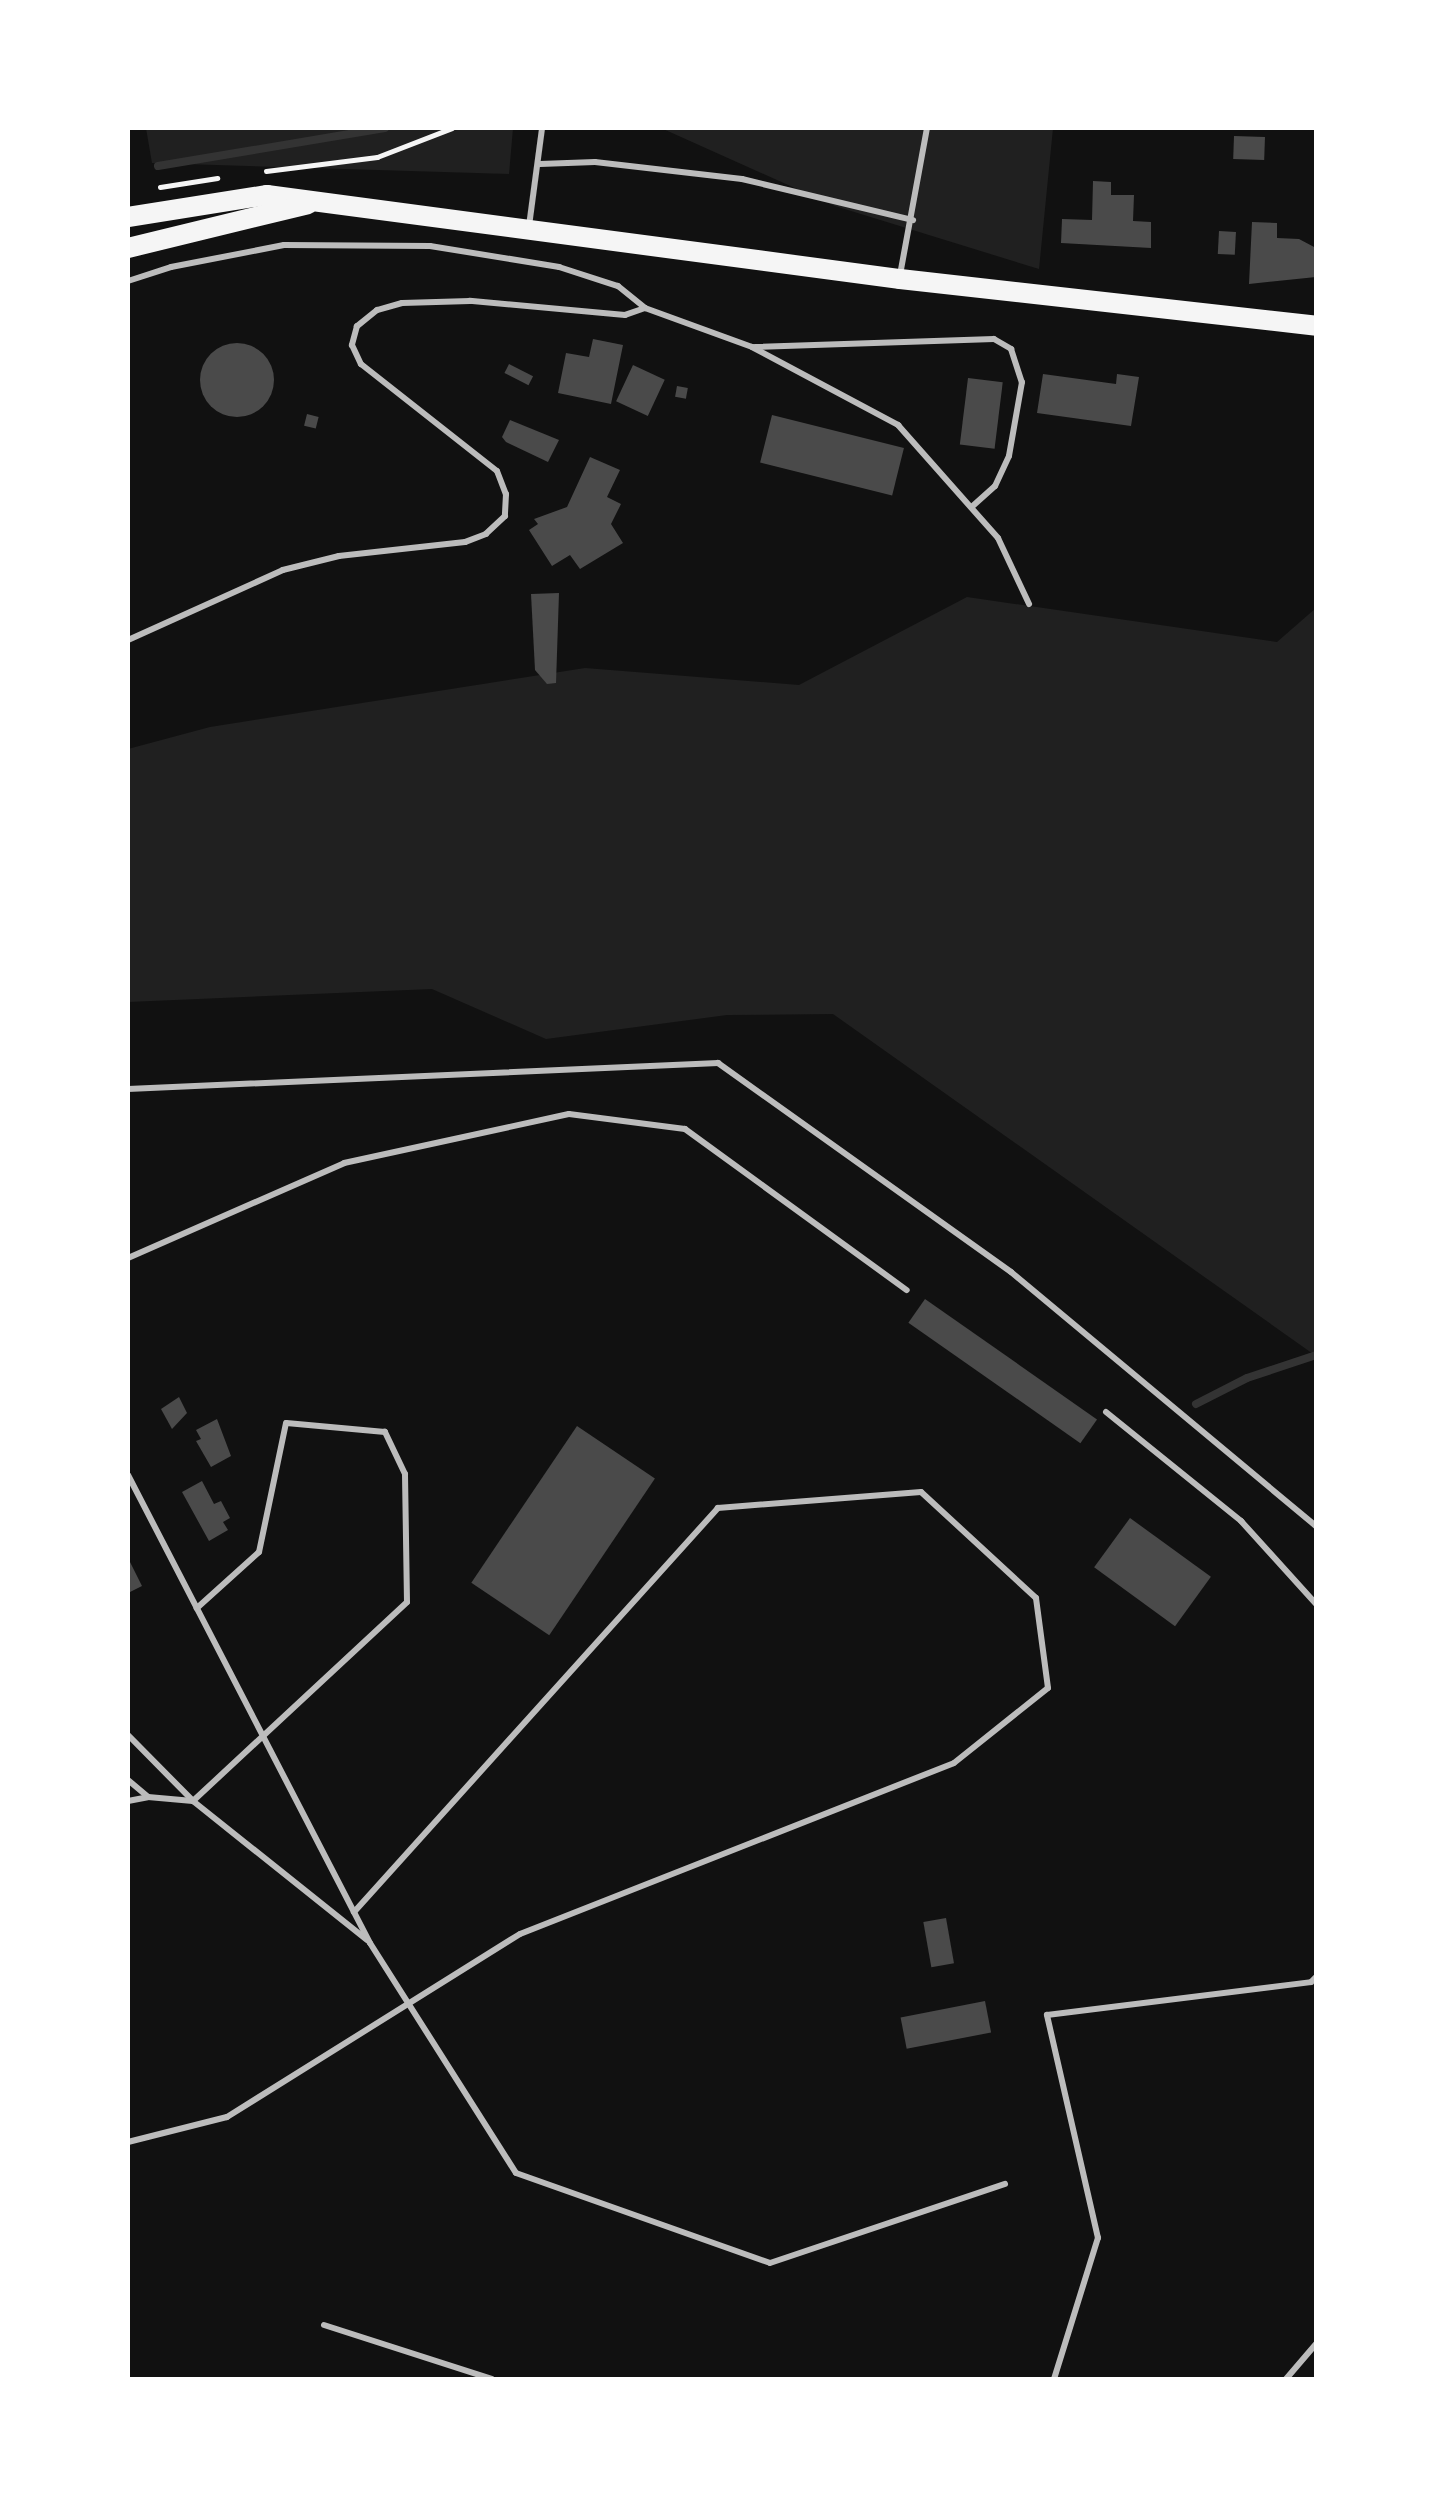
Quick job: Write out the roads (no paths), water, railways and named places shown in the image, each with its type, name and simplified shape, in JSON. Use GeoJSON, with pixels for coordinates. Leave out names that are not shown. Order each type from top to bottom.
{"type":"FeatureCollection","features":[{"type":"Feature","properties":{"kind":"main road"},"geometry":{"type":"LineString","coordinates":[[128,217],[174,206],[267,195],[308,204],[529,226],[900,279],[1316,326]]}},
{"type":"Feature","properties":{"kind":"main road"},"geometry":{"type":"LineString","coordinates":[[128,248],[308,204]]}},
{"type":"Feature","properties":{"kind":"lane"},"geometry":{"type":"LineString","coordinates":[[529,226],[540,164],[542,128]]}},
{"type":"Feature","properties":{"kind":"lane"},"geometry":{"type":"LineString","coordinates":[[900,279],[913,220],[927,128]]}},
{"type":"Feature","properties":{"kind":"lane"},"geometry":{"type":"LineString","coordinates":[[540,164],[595,162],[742,179],[913,220]]}},
{"type":"Feature","properties":{"kind":"lane"},"geometry":{"type":"LineString","coordinates":[[128,281],[184,264],[284,245],[430,246],[559,267],[618,286],[645,308],[752,347],[898,425],[973,506],[998,538],[1029,604]]}},
{"type":"Feature","properties":{"kind":"lane"},"geometry":{"type":"LineString","coordinates":[[128,640],[283,570],[339,556],[465,542],[486,534],[505,516],[506,494],[497,471],[361,364],[352,345],[357,326],[377,310],[402,303],[470,301],[625,315],[645,308]]}},
{"type":"Feature","properties":{"kind":"lane"},"geometry":{"type":"LineString","coordinates":[[752,347],[994,339],[1011,349],[1022,382],[1009,456],[995,486],[973,506]]}},
{"type":"Feature","properties":{"kind":"lane"},"geometry":{"type":"LineString","coordinates":[[128,1089],[718,1063],[1011,1272],[1316,1526]]}},
{"type":"Feature","properties":{"kind":"lane"},"geometry":{"type":"LineString","coordinates":[[128,1258],[344,1163],[569,1114],[685,1129],[907,1290]]}},
{"type":"Feature","properties":{"kind":"lane"},"geometry":{"type":"LineString","coordinates":[[1106,1412],[1241,1521],[1316,1604]]}},
{"type":"Feature","properties":{"kind":"lane"},"geometry":{"type":"LineString","coordinates":[[128,1801],[148,1797],[193,1801],[265,1739],[407,1602],[405,1474],[385,1432],[286,1423],[259,1552],[197,1608]]}},
{"type":"Feature","properties":{"kind":"lane"},"geometry":{"type":"LineString","coordinates":[[128,1475],[370,1943],[516,2173],[770,2263],[1005,2184]]}},
{"type":"Feature","properties":{"kind":"lane"},"geometry":{"type":"LineString","coordinates":[[128,2142],[227,2117],[407,2001],[520,1934],[954,1763],[1048,1688],[1036,1598],[921,1492],[718,1508],[354,1912]]}},
{"type":"Feature","properties":{"kind":"lane"},"geometry":{"type":"LineString","coordinates":[[128,1735],[193,1801],[370,1943]]}},
{"type":"Feature","properties":{"kind":"lane"},"geometry":{"type":"LineString","coordinates":[[128,1780],[148,1797]]}},
{"type":"Feature","properties":{"kind":"lane"},"geometry":{"type":"LineString","coordinates":[[1054,2379],[1098,2238],[1047,2015],[1316,1977]]}},
{"type":"Feature","properties":{"kind":"lane"},"geometry":{"type":"LineString","coordinates":[[324,2325],[492,2379]]}},
{"type":"Feature","properties":{"kind":"lane"},"geometry":{"type":"LineString","coordinates":[[1286,2379],[1316,2344]]}},
{"type":"Feature","properties":{"kind":"waterway"},"geometry":{"type":"LineString","coordinates":[[158,166],[385,128]]}},
{"type":"Feature","properties":{"kind":"waterway"},"geometry":{"type":"LineString","coordinates":[[1196,1404],[1247,1378],[1316,1355]]}}]}
